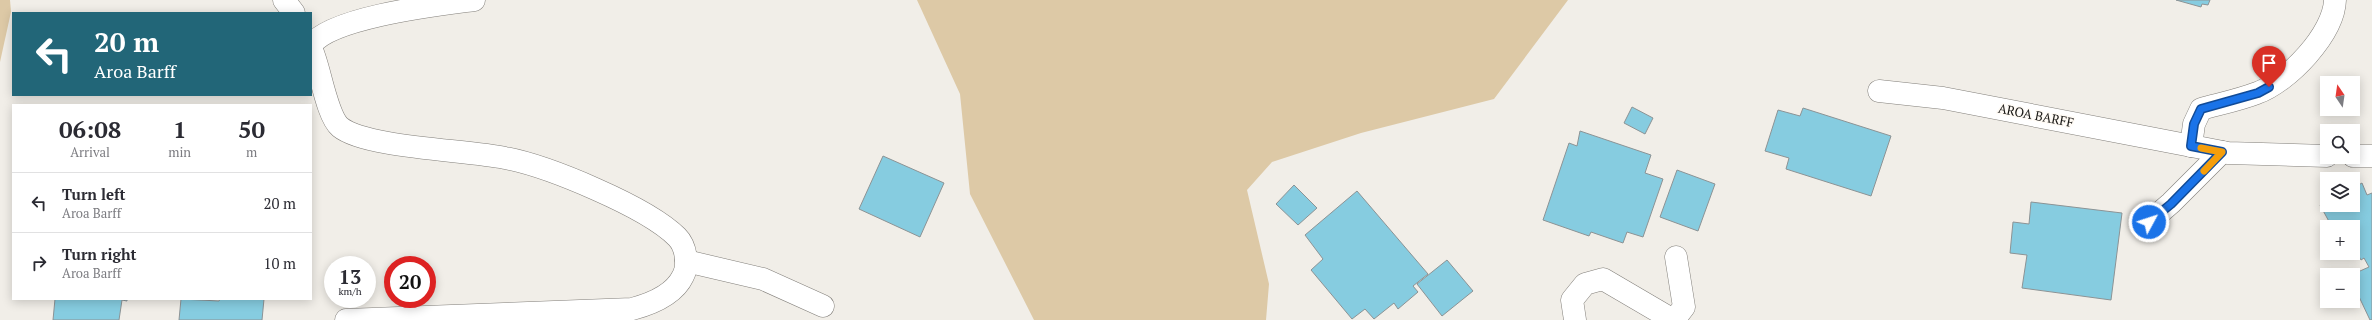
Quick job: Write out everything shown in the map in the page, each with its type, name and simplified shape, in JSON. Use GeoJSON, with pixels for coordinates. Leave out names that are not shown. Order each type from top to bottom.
{"type":"FeatureCollection","features":[{"type":"Feature","properties":{"kind":"street"},"geometry":{"type":"LineString","coordinates":[[284,0],[293,12]]}},
{"type":"Feature","properties":{"kind":"street"},"geometry":{"type":"LineString","coordinates":[[312,44],[317,37],[338,27],[406,9],[474,0]]}},
{"type":"Feature","properties":{"kind":"street"},"geometry":{"type":"LineString","coordinates":[[2191,146],[2194,124],[2201,109],[2258,93],[2289,74],[2316,44],[2335,11],[2335,0]]}},
{"type":"Feature","properties":{"kind":"street"},"geometry":{"type":"LineString","coordinates":[[312,49],[332,112],[340,126],[355,134],[380,142],[506,158],[562,176],[614,198],[656,221],[678,238],[686,254],[686,271],[681,281],[655,303],[632,309],[346,320]]}},
{"type":"Feature","properties":{"kind":"street","name":"AROA BARFF"},"geometry":{"type":"LineString","coordinates":[[1879,91],[1943,98],[2222,152],[2320,156]]}},
{"type":"Feature","properties":{"kind":"street"},"geometry":{"type":"LineString","coordinates":[[2149,222],[2171,204],[2222,152]]}},
{"type":"Feature","properties":{"kind":"street"},"geometry":{"type":"LineString","coordinates":[[2360,156],[2372,156]]}},
{"type":"Feature","properties":{"kind":"street"},"geometry":{"type":"LineString","coordinates":[[1575,320],[1572,300],[1585,284],[1603,280],[1673,320],[1684,307],[1676,257]]}},
{"type":"Feature","properties":{"kind":"street"},"geometry":{"type":"LineString","coordinates":[[686,261],[762,279],[823,306]]}},
{"type":"Feature","properties":{"kind":"shaded area"},"geometry":{"type":"Polygon","coordinates":[[[0,0],[10,0],[11,12],[0,62],[0,0]]]}},
{"type":"Feature","properties":{"kind":"shaded area"},"geometry":{"type":"Polygon","coordinates":[[[917,0],[1568,0],[1494,99],[1361,133],[1272,162],[1247,190],[1269,284],[1266,320],[1034,320],[970,194],[960,94],[917,0]]]}},
{"type":"Feature","properties":{"kind":"building"},"geometry":{"type":"Polygon","coordinates":[[[2176,0],[2210,0],[2208,5],[2202,4],[2201,7],[2176,0]]]}},
{"type":"Feature","properties":{"kind":"building"},"geometry":{"type":"Polygon","coordinates":[[[1632,107],[1653,118],[1645,134],[1624,123],[1632,107]]]}},
{"type":"Feature","properties":{"kind":"building"},"geometry":{"type":"Polygon","coordinates":[[[1803,108],[1891,136],[1871,196],[1786,169],[1789,158],[1765,151],[1778,110],[1800,116],[1803,108]]]}},
{"type":"Feature","properties":{"kind":"building"},"geometry":{"type":"Polygon","coordinates":[[[1580,131],[1651,155],[1645,173],[1663,179],[1643,237],[1627,232],[1623,243],[1591,232],[1589,236],[1543,220],[1569,143],[1577,146],[1580,131]]]}},
{"type":"Feature","properties":{"kind":"building"},"geometry":{"type":"Polygon","coordinates":[[[883,156],[944,183],[920,237],[859,209],[883,156]]]}},
{"type":"Feature","properties":{"kind":"building"},"geometry":{"type":"Polygon","coordinates":[[[1677,170],[1715,184],[1698,231],[1660,217],[1677,170]]]}},
{"type":"Feature","properties":{"kind":"building"},"geometry":{"type":"Polygon","coordinates":[[[2362,183],[2367,195],[2372,193],[2372,320],[2370,320],[2360,299],[2360,271],[2369,267],[2364,258],[2361,260],[2360,258],[2360,220],[2328,220],[2324,212],[2360,212],[2360,184],[2362,183]]]}},
{"type":"Feature","properties":{"kind":"building"},"geometry":{"type":"Polygon","coordinates":[[[1294,185],[1317,208],[1298,225],[1276,204],[1294,185]]]}},
{"type":"Feature","properties":{"kind":"building"},"geometry":{"type":"Polygon","coordinates":[[[1357,191],[1428,274],[1413,286],[1418,292],[1398,309],[1394,303],[1374,319],[1365,309],[1352,319],[1311,270],[1323,259],[1305,235],[1357,191]]]}},
{"type":"Feature","properties":{"kind":"building"},"geometry":{"type":"Polygon","coordinates":[[[2031,202],[2122,213],[2111,300],[2022,288],[2027,255],[2010,253],[2013,222],[2029,224],[2031,202]]]}},
{"type":"Feature","properties":{"kind":"building"},"geometry":{"type":"Polygon","coordinates":[[[1447,260],[1473,291],[1442,316],[1417,284],[1447,260]]]}},
{"type":"Feature","properties":{"kind":"building"},"geometry":{"type":"Polygon","coordinates":[[[55,300],[122,300],[119,320],[53,320],[55,300]]]}},
{"type":"Feature","properties":{"kind":"building"},"geometry":{"type":"Polygon","coordinates":[[[181,300],[264,300],[262,320],[179,320],[181,300]]]}},
{"type":"Feature","properties":{"kind":"slow traffic"},"geometry":{"type":"LineString","coordinates":[[2201,148],[2222,152],[2204,171]]}},
{"type":"Feature","properties":{"kind":"route"},"geometry":{"type":"LineString","coordinates":[[2149,222],[2171,204],[2222,152],[2191,146],[2194,124],[2201,109],[2258,93],[2269,87]]}}]}
